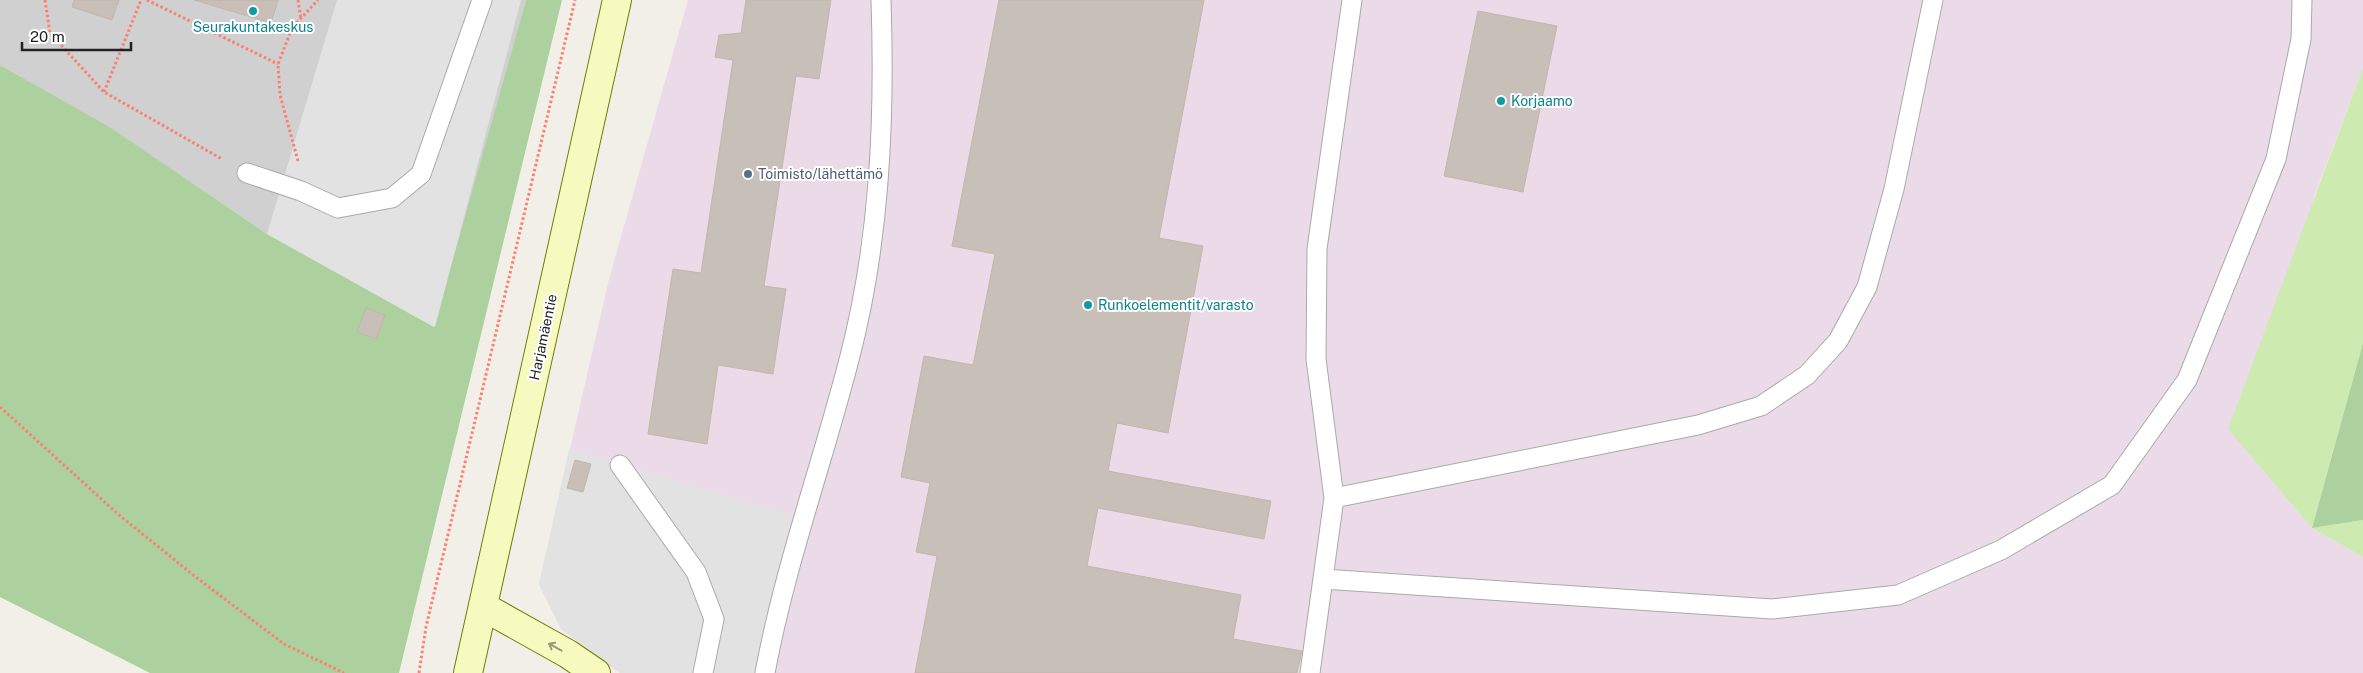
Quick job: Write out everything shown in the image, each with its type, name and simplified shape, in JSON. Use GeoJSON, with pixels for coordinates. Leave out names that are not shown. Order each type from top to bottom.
{"type":"FeatureCollection","features":[{"type":"Feature","properties":{"kind":"street","name":"Harjamäentie"},"geometry":{"type":"LineString","coordinates":[[468,673],[617,0]]}},
{"type":"Feature","properties":{"kind":"street"},"geometry":{"type":"LineString","coordinates":[[484,606],[568,654],[596,673]]}},
{"type":"Feature","properties":{"kind":"lane"},"geometry":{"type":"LineString","coordinates":[[247,173],[301,191],[338,208],[392,198],[421,174],[482,0]]}},
{"type":"Feature","properties":{"kind":"lane"},"geometry":{"type":"LineString","coordinates":[[765,673],[792,537],[850,355],[873,237],[882,128],[881,0]]}},
{"type":"Feature","properties":{"kind":"lane"},"geometry":{"type":"LineString","coordinates":[[1310,673],[1334,498],[1316,359],[1317,248],[1352,0]]}},
{"type":"Feature","properties":{"kind":"lane"},"geometry":{"type":"LineString","coordinates":[[1334,498],[1698,424],[1761,406],[1807,375],[1838,341],[1867,287],[1894,190],[1933,0]]}},
{"type":"Feature","properties":{"kind":"lane"},"geometry":{"type":"LineString","coordinates":[[1323,580],[1772,609],[1898,595],[2001,550],[2112,485],[2188,380],[2273,168],[2301,39],[2302,0]]}},
{"type":"Feature","properties":{"kind":"lane"},"geometry":{"type":"LineString","coordinates":[[620,465],[696,572],[714,619],[703,673]]}},
{"type":"Feature","properties":{"kind":"path"},"geometry":{"type":"LineString","coordinates":[[44,0],[50,34],[104,92],[247,173]]}},
{"type":"Feature","properties":{"kind":"path"},"geometry":{"type":"LineString","coordinates":[[104,92],[141,0]]}},
{"type":"Feature","properties":{"kind":"path"},"geometry":{"type":"LineString","coordinates":[[148,0],[278,64]]}},
{"type":"Feature","properties":{"kind":"path"},"geometry":{"type":"LineString","coordinates":[[298,0],[301,19]]}},
{"type":"Feature","properties":{"kind":"path"},"geometry":{"type":"LineString","coordinates":[[301,191],[298,157],[280,95],[278,64],[292,28],[318,0]]}},
{"type":"Feature","properties":{"kind":"path"},"geometry":{"type":"LineString","coordinates":[[419,673],[426,627],[575,0]]}},
{"type":"Feature","properties":{"kind":"path"},"geometry":{"type":"LineString","coordinates":[[0,408],[119,515],[197,578],[284,644],[344,673]]}},
{"type":"Feature","properties":{"kind":"shaded area"},"geometry":{"type":"Polygon","coordinates":[[[0,0],[526,0],[435,327],[267,234],[181,176],[52,95],[0,65],[0,0]]]}},
{"type":"Feature","properties":{"kind":"shaded area"},"geometry":{"type":"Polygon","coordinates":[[[337,0],[521,0],[435,327],[267,234],[337,0]]]}},
{"type":"Feature","properties":{"kind":"shaded area"},"geometry":{"type":"Polygon","coordinates":[[[688,0],[2363,0],[2363,68],[2314,197],[2312,528],[2363,557],[2363,673],[620,673],[561,629],[539,584],[609,279],[688,0]]]}},
{"type":"Feature","properties":{"kind":"shaded area"},"geometry":{"type":"Polygon","coordinates":[[[569,449],[791,515],[758,673],[620,673],[561,629],[539,584],[569,449]]]}},
{"type":"Feature","properties":{"kind":"green space"},"geometry":{"type":"Polygon","coordinates":[[[526,0],[562,0],[399,673],[150,673],[0,597],[0,65],[111,128],[267,234],[434,327],[526,0]]]}},
{"type":"Feature","properties":{"kind":"green space"},"geometry":{"type":"Polygon","coordinates":[[[2363,68],[2363,343],[2312,528],[2228,429],[2363,68]]]}},
{"type":"Feature","properties":{"kind":"green space"},"geometry":{"type":"Polygon","coordinates":[[[2363,343],[2363,520],[2312,528],[2363,343]]]}},
{"type":"Feature","properties":{"kind":"green space"},"geometry":{"type":"Polygon","coordinates":[[[2363,520],[2363,557],[2312,528],[2363,520]]]}},
{"type":"Feature","properties":{"kind":"building"},"geometry":{"type":"Polygon","coordinates":[[[74,0],[119,0],[112,20],[72,7],[74,0]]]}},
{"type":"Feature","properties":{"kind":"building","name":"Seurakuntakeskus"},"geometry":{"type":"Polygon","coordinates":[[[194,0],[278,0],[271,23],[194,0]]]}},
{"type":"Feature","properties":{"kind":"building","name":"Toimisto/lähettämö"},"geometry":{"type":"Polygon","coordinates":[[[746,0],[831,0],[819,79],[796,76],[764,286],[786,289],[773,374],[718,365],[707,444],[648,434],[673,269],[701,273],[733,60],[715,57],[719,35],[741,33],[746,0]]]}},
{"type":"Feature","properties":{"kind":"building","name":"Runkoelementit/varasto"},"geometry":{"type":"Polygon","coordinates":[[[999,0],[1204,0],[1159,238],[1203,246],[1168,433],[1117,423],[1108,471],[1271,501],[1264,539],[1098,508],[1087,566],[1241,595],[1233,639],[1302,651],[1297,673],[915,673],[937,556],[916,552],[930,483],[901,477],[924,356],[973,365],[995,254],[952,246],[999,0]]]}},
{"type":"Feature","properties":{"kind":"building","name":"Korjaamo"},"geometry":{"type":"Polygon","coordinates":[[[1478,11],[1557,26],[1523,192],[1444,176],[1478,11]]]}},
{"type":"Feature","properties":{"kind":"building"},"geometry":{"type":"Polygon","coordinates":[[[366,308],[385,315],[376,339],[357,332],[366,308]]]}},
{"type":"Feature","properties":{"kind":"building"},"geometry":{"type":"Polygon","coordinates":[[[575,460],[591,464],[583,492],[567,488],[575,460]]]}},
{"type":"Feature","properties":{"kind":"place","name":"Seurakuntakeskus"},"geometry":{"type":"Point","coordinates":[253,11]}},
{"type":"Feature","properties":{"kind":"place","name":"Korjaamo"},"geometry":{"type":"Point","coordinates":[1501,101]}},
{"type":"Feature","properties":{"kind":"place","name":"Toimisto/lähettämö"},"geometry":{"type":"Point","coordinates":[748,174]}},
{"type":"Feature","properties":{"kind":"place","name":"Runkoelementit/varasto"},"geometry":{"type":"Point","coordinates":[1088,305]}}]}
